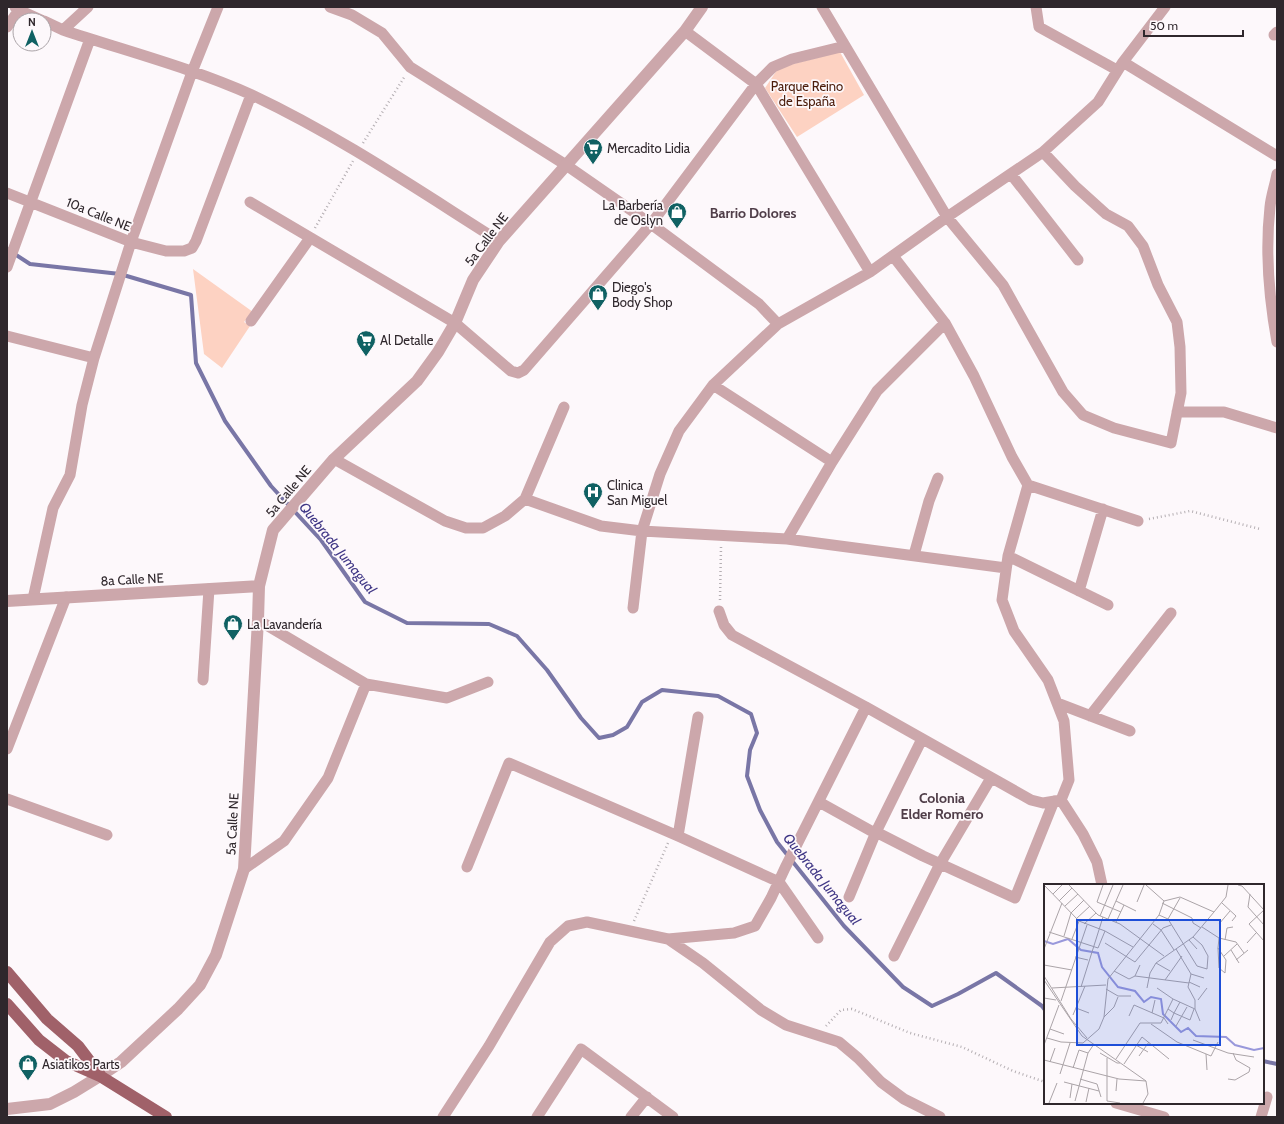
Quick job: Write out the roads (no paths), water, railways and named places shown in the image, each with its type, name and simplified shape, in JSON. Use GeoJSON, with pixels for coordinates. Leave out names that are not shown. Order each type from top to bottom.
{"type":"FeatureCollection","features":[{"type":"Feature","properties":{"kind":"main road"},"geometry":{"type":"LineString","coordinates":[[7,972],[47,1019],[78,1046],[100,1076]]}},
{"type":"Feature","properties":{"kind":"main road"},"geometry":{"type":"LineString","coordinates":[[7,1004],[39,1040],[66,1061],[100,1076],[153,1114],[166,1117]]}},
{"type":"Feature","properties":{"kind":"street"},"geometry":{"type":"LineString","coordinates":[[63,30],[88,7]]}},
{"type":"Feature","properties":{"kind":"street"},"geometry":{"type":"LineString","coordinates":[[33,599],[53,508],[70,475],[82,405],[94,358],[132,242],[192,72],[218,7]]}},
{"type":"Feature","properties":{"kind":"street"},"geometry":{"type":"LineString","coordinates":[[330,7],[354,11],[382,33],[410,67],[566,165],[651,224],[759,304],[778,324]]}},
{"type":"Feature","properties":{"kind":"street","name":"5a Calle NE"},"geometry":{"type":"LineString","coordinates":[[7,1108],[50,1104],[74,1092],[100,1076],[121,1062],[178,1009],[200,984],[216,955],[244,869],[259,586],[273,530],[334,459],[417,381],[438,352],[455,323],[473,280],[499,241],[685,30],[702,7]]}},
{"type":"Feature","properties":{"kind":"street"},"geometry":{"type":"LineString","coordinates":[[822,7],[947,217],[1003,285],[1063,392],[1083,415],[1114,428],[1171,443],[1181,393],[1180,347],[1176,322],[1158,285],[1143,246],[1128,226],[1106,214],[1075,186],[1043,152]]}},
{"type":"Feature","properties":{"kind":"street"},"geometry":{"type":"LineString","coordinates":[[1036,7],[1040,27],[1120,66],[1277,156]]}},
{"type":"Feature","properties":{"kind":"street"},"geometry":{"type":"LineString","coordinates":[[633,608],[642,531],[660,474],[679,431],[713,385],[778,324],[870,272],[947,217],[1043,152],[1098,102],[1120,66],[1165,7]]}},
{"type":"Feature","properties":{"kind":"street"},"geometry":{"type":"LineString","coordinates":[[7,26],[17,9]]}},
{"type":"Feature","properties":{"kind":"street"},"geometry":{"type":"LineString","coordinates":[[52,25],[63,30],[192,72],[251,95],[308,123],[358,151],[499,241]]}},
{"type":"Feature","properties":{"kind":"street"},"geometry":{"type":"LineString","coordinates":[[685,30],[756,84],[870,272]]}},
{"type":"Feature","properties":{"kind":"street"},"geometry":{"type":"LineString","coordinates":[[7,267],[90,39]]}},
{"type":"Feature","properties":{"kind":"street"},"geometry":{"type":"LineString","coordinates":[[250,202],[455,323],[511,371],[518,373],[524,370],[651,224],[756,84],[773,67],[792,59],[845,46]]}},
{"type":"Feature","properties":{"kind":"street","name":"10a Calle NE"},"geometry":{"type":"LineString","coordinates":[[7,193],[132,242],[166,251],[184,251],[192,248],[196,241],[251,95]]}},
{"type":"Feature","properties":{"kind":"street"},"geometry":{"type":"LineString","coordinates":[[1011,174],[1078,260]]}},
{"type":"Feature","properties":{"kind":"street"},"geometry":{"type":"LineString","coordinates":[[1277,174],[1270,206],[1269,246],[1270,304],[1277,342]]}},
{"type":"Feature","properties":{"kind":"street"},"geometry":{"type":"LineString","coordinates":[[251,321],[310,238]]}},
{"type":"Feature","properties":{"kind":"street"},"geometry":{"type":"LineString","coordinates":[[1269,246],[1277,263]]}},
{"type":"Feature","properties":{"kind":"street"},"geometry":{"type":"LineString","coordinates":[[819,802],[873,832],[876,832],[940,864],[1014,898],[1057,801],[1069,780],[1064,721],[1048,680],[1014,631],[1002,600],[1008,556],[1028,485],[974,376],[945,322],[893,256]]}},
{"type":"Feature","properties":{"kind":"street"},"geometry":{"type":"LineString","coordinates":[[787,539],[832,462],[877,390],[945,322]]}},
{"type":"Feature","properties":{"kind":"street"},"geometry":{"type":"LineString","coordinates":[[7,336],[94,358]]}},
{"type":"Feature","properties":{"kind":"street"},"geometry":{"type":"LineString","coordinates":[[713,385],[832,462]]}},
{"type":"Feature","properties":{"kind":"street"},"geometry":{"type":"LineString","coordinates":[[334,459],[446,522],[466,528],[483,528],[505,516],[525,499],[564,407]]}},
{"type":"Feature","properties":{"kind":"street"},"geometry":{"type":"LineString","coordinates":[[1177,412],[1224,412],[1277,428]]}},
{"type":"Feature","properties":{"kind":"street"},"geometry":{"type":"LineString","coordinates":[[914,556],[929,501],[938,478]]}},
{"type":"Feature","properties":{"kind":"street"},"geometry":{"type":"LineString","coordinates":[[1028,485],[1138,521]]}},
{"type":"Feature","properties":{"kind":"street"},"geometry":{"type":"LineString","coordinates":[[525,499],[601,526],[642,531],[787,539],[1006,568]]}},
{"type":"Feature","properties":{"kind":"street"},"geometry":{"type":"LineString","coordinates":[[1079,591],[1103,509]]}},
{"type":"Feature","properties":{"kind":"street"},"geometry":{"type":"LineString","coordinates":[[1008,556],[1108,605]]}},
{"type":"Feature","properties":{"kind":"street","name":"8a Calle NE"},"geometry":{"type":"LineString","coordinates":[[7,601],[259,586]]}},
{"type":"Feature","properties":{"kind":"street"},"geometry":{"type":"LineString","coordinates":[[203,680],[209,589]]}},
{"type":"Feature","properties":{"kind":"street"},"geometry":{"type":"LineString","coordinates":[[7,749],[66,597]]}},
{"type":"Feature","properties":{"kind":"street"},"geometry":{"type":"LineString","coordinates":[[719,611],[724,625],[732,635],[866,707],[1031,800],[1043,803],[1057,801]]}},
{"type":"Feature","properties":{"kind":"street"},"geometry":{"type":"LineString","coordinates":[[1090,716],[1171,612]]}},
{"type":"Feature","properties":{"kind":"street"},"geometry":{"type":"LineString","coordinates":[[258,620],[366,684],[447,698],[488,682]]}},
{"type":"Feature","properties":{"kind":"street"},"geometry":{"type":"LineString","coordinates":[[244,869],[284,841],[328,778],[366,684]]}},
{"type":"Feature","properties":{"kind":"street"},"geometry":{"type":"LineString","coordinates":[[1057,703],[1130,731]]}},
{"type":"Feature","properties":{"kind":"street"},"geometry":{"type":"LineString","coordinates":[[443,1117],[489,1046],[550,942],[568,926],[587,922],[668,939],[734,933],[754,926],[771,898],[866,707]]}},
{"type":"Feature","properties":{"kind":"street"},"geometry":{"type":"LineString","coordinates":[[675,835],[698,717]]}},
{"type":"Feature","properties":{"kind":"street"},"geometry":{"type":"LineString","coordinates":[[849,897],[876,832],[922,739]]}},
{"type":"Feature","properties":{"kind":"street"},"geometry":{"type":"LineString","coordinates":[[467,867],[509,763],[779,882],[818,938]]}},
{"type":"Feature","properties":{"kind":"street"},"geometry":{"type":"LineString","coordinates":[[894,956],[940,864],[992,778]]}},
{"type":"Feature","properties":{"kind":"street"},"geometry":{"type":"LineString","coordinates":[[7,799],[107,835]]}},
{"type":"Feature","properties":{"kind":"street"},"geometry":{"type":"LineString","coordinates":[[1057,801],[1083,834],[1097,862],[1102,884]]}},
{"type":"Feature","properties":{"kind":"street"},"geometry":{"type":"LineString","coordinates":[[668,939],[703,964],[761,1010],[786,1025],[839,1042],[858,1058],[881,1082],[904,1099],[940,1117]]}},
{"type":"Feature","properties":{"kind":"street"},"geometry":{"type":"LineString","coordinates":[[537,1117],[581,1049],[673,1117]]}},
{"type":"Feature","properties":{"kind":"street"},"geometry":{"type":"LineString","coordinates":[[631,1117],[647,1097]]}},
{"type":"Feature","properties":{"kind":"street"},"geometry":{"type":"LineString","coordinates":[[1262,1117],[1267,1097]]}},
{"type":"Feature","properties":{"kind":"street"},"geometry":{"type":"LineString","coordinates":[[1119,1104],[1164,1117]]}},
{"type":"Feature","properties":{"kind":"waterway","name":"Quebrada Jumagual"},"geometry":{"type":"LineString","coordinates":[[7,249],[30,264],[120,274],[191,295],[196,363],[225,421],[271,486],[321,540],[365,602],[407,623],[489,624],[517,636],[547,670],[581,718],[599,738],[613,735],[627,727],[642,702],[662,690],[718,696],[751,714],[757,733],[750,750],[747,776],[760,810],[777,842],[844,926],[903,987],[932,1006],[958,994],[996,973],[1044,1009]]}},
{"type":"Feature","properties":{"kind":"waterway","name":"Quebrada Jumagual"},"geometry":{"type":"LineString","coordinates":[[1264,1061],[1277,1064]]}},
{"type":"Feature","properties":{"kind":"place","name":"Mercadito Lidia"},"geometry":{"type":"Point","coordinates":[593,165]}},
{"type":"Feature","properties":{"kind":"place","name":"La Barbería de Oslyn"},"geometry":{"type":"Point","coordinates":[677,229]}},
{"type":"Feature","properties":{"kind":"place","name":"Diego's Body Shop"},"geometry":{"type":"Point","coordinates":[598,311]}},
{"type":"Feature","properties":{"kind":"place","name":"Al Detalle"},"geometry":{"type":"Point","coordinates":[366,357]}},
{"type":"Feature","properties":{"kind":"place","name":"Clinica San Miguel"},"geometry":{"type":"Point","coordinates":[593,509]}},
{"type":"Feature","properties":{"kind":"place","name":"La Lavandería"},"geometry":{"type":"Point","coordinates":[233,641]}},
{"type":"Feature","properties":{"kind":"place","name":"Asiatikos Parts"},"geometry":{"type":"Point","coordinates":[28,1081]}},
{"type":"Feature","properties":{"kind":"district","name":"Barrio Dolores"},"geometry":{"type":"Point","coordinates":[753,213]}},
{"type":"Feature","properties":{"kind":"district","name":"Colonia Elder Romero"},"geometry":{"type":"Point","coordinates":[942,806]}},
{"type":"Feature","properties":{"kind":"park label","name":"Parque Reino de España"},"geometry":{"type":"Point","coordinates":[807,94]}}]}
